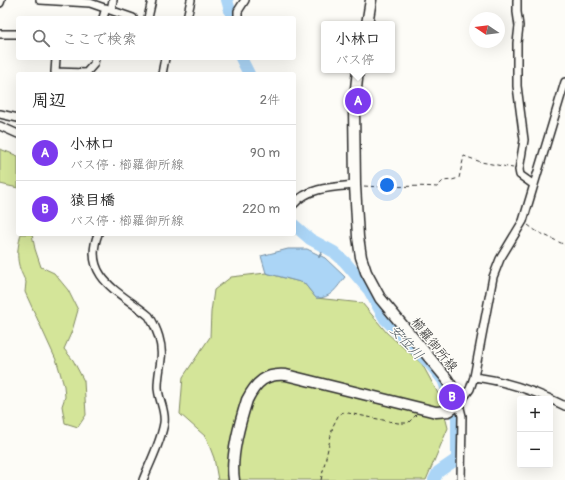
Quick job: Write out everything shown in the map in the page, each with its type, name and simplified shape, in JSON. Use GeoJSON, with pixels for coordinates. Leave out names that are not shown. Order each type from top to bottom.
{"type":"FeatureCollection","features":[{"type":"Feature","properties":{"kind":"main road"},"geometry":{"type":"LineString","coordinates":[[368,21],[371,0]]}},
{"type":"Feature","properties":{"kind":"main road","name":"櫛羅御所線"},"geometry":{"type":"LineString","coordinates":[[358,73],[354,107],[355,185],[358,237],[361,257],[366,272],[380,298],[447,378],[452,387],[454,407]]}},
{"type":"Feature","properties":{"kind":"main road"},"geometry":{"type":"LineString","coordinates":[[234,480],[234,451],[247,400],[251,392],[260,382],[272,375],[286,375],[436,412],[454,407]]}},
{"type":"Feature","properties":{"kind":"street"},"geometry":{"type":"LineString","coordinates":[[40,0],[90,3],[127,16]]}},
{"type":"Feature","properties":{"kind":"street"},"geometry":{"type":"LineString","coordinates":[[105,16],[113,0]]}},
{"type":"Feature","properties":{"kind":"street"},"geometry":{"type":"LineString","coordinates":[[148,16],[152,0]]}},
{"type":"Feature","properties":{"kind":"street"},"geometry":{"type":"LineString","coordinates":[[187,16],[191,0]]}},
{"type":"Feature","properties":{"kind":"street"},"geometry":{"type":"LineString","coordinates":[[238,16],[238,11],[245,0]]}},
{"type":"Feature","properties":{"kind":"street"},"geometry":{"type":"LineString","coordinates":[[517,0],[519,26],[517,42],[517,86],[524,140],[519,170],[520,175],[534,184]]}},
{"type":"Feature","properties":{"kind":"street"},"geometry":{"type":"LineString","coordinates":[[0,34],[16,34]]}},
{"type":"Feature","properties":{"kind":"street"},"geometry":{"type":"LineString","coordinates":[[55,72],[56,60]]}},
{"type":"Feature","properties":{"kind":"street"},"geometry":{"type":"LineString","coordinates":[[87,72],[94,64],[95,60]]}},
{"type":"Feature","properties":{"kind":"street"},"geometry":{"type":"LineString","coordinates":[[162,72],[165,60]]}},
{"type":"Feature","properties":{"kind":"street"},"geometry":{"type":"LineString","coordinates":[[461,480],[462,416],[454,407],[470,388],[474,377],[493,276],[500,258],[523,221],[565,82]]}},
{"type":"Feature","properties":{"kind":"street"},"geometry":{"type":"LineString","coordinates":[[0,114],[16,118]]}},
{"type":"Feature","properties":{"kind":"street"},"geometry":{"type":"LineString","coordinates":[[0,126],[16,133]]}},
{"type":"Feature","properties":{"kind":"street"},"geometry":{"type":"LineString","coordinates":[[296,202],[299,198],[313,192],[334,187],[355,185]]}},
{"type":"Feature","properties":{"kind":"street"},"geometry":{"type":"LineString","coordinates":[[98,236],[94,250],[95,260],[103,279],[112,288],[149,316],[153,322],[162,350],[158,387],[164,412],[164,421],[143,480]]}},
{"type":"Feature","properties":{"kind":"street"},"geometry":{"type":"LineString","coordinates":[[474,377],[511,384],[565,406]]}},
{"type":"Feature","properties":{"kind":"path"},"geometry":{"type":"LineString","coordinates":[[355,185],[382,188],[416,186],[437,187],[443,181],[459,178],[464,156],[481,162],[519,170]]}},
{"type":"Feature","properties":{"kind":"path"},"geometry":{"type":"LineString","coordinates":[[523,221],[536,231],[565,246]]}},
{"type":"Feature","properties":{"kind":"path"},"geometry":{"type":"LineString","coordinates":[[320,480],[333,426],[338,416],[343,412],[398,423],[408,423],[423,409]]}},
{"type":"Feature","properties":{"kind":"green space"},"geometry":{"type":"Polygon","coordinates":[[[0,149],[16,155],[16,188],[0,184],[0,149]]]}},
{"type":"Feature","properties":{"kind":"green space"},"geometry":{"type":"Polygon","coordinates":[[[21,236],[32,236],[41,267],[54,273],[68,290],[78,310],[72,331],[64,349],[73,360],[84,381],[86,415],[78,427],[65,423],[62,406],[65,397],[64,386],[57,362],[25,292],[26,282],[20,270],[18,247],[21,236]]]}},
{"type":"Feature","properties":{"kind":"green space"},"geometry":{"type":"Polygon","coordinates":[[[266,273],[304,283],[316,298],[362,303],[387,333],[422,364],[440,397],[448,428],[426,480],[218,480],[214,458],[206,437],[180,414],[183,377],[210,337],[214,290],[231,277],[266,273]]]}},
{"type":"Feature","properties":{"kind":"water"},"geometry":{"type":"Polygon","coordinates":[[[288,249],[307,249],[325,258],[345,277],[333,292],[326,297],[316,298],[304,283],[266,273],[261,256],[288,249]]]}},
{"type":"Feature","properties":{"kind":"waterway","name":"安位川"},"geometry":{"type":"LineString","coordinates":[[227,0],[231,16]]}},
{"type":"Feature","properties":{"kind":"waterway","name":"安位川"},"geometry":{"type":"LineString","coordinates":[[242,60],[248,72]]}},
{"type":"Feature","properties":{"kind":"waterway","name":"安位川"},"geometry":{"type":"LineString","coordinates":[[296,227],[310,239],[334,252],[345,262],[369,290],[385,319],[430,364],[443,380],[457,414],[457,459],[438,472],[434,480]]}},
{"type":"Feature","properties":{"kind":"waterway"},"geometry":{"type":"LineString","coordinates":[[319,257],[325,247]]}},
{"type":"Feature","properties":{"kind":"place","name":"小林口"},"geometry":{"type":"Point","coordinates":[358,101]}},
{"type":"Feature","properties":{"kind":"place","name":"猿目橋"},"geometry":{"type":"Point","coordinates":[452,397]}}]}
